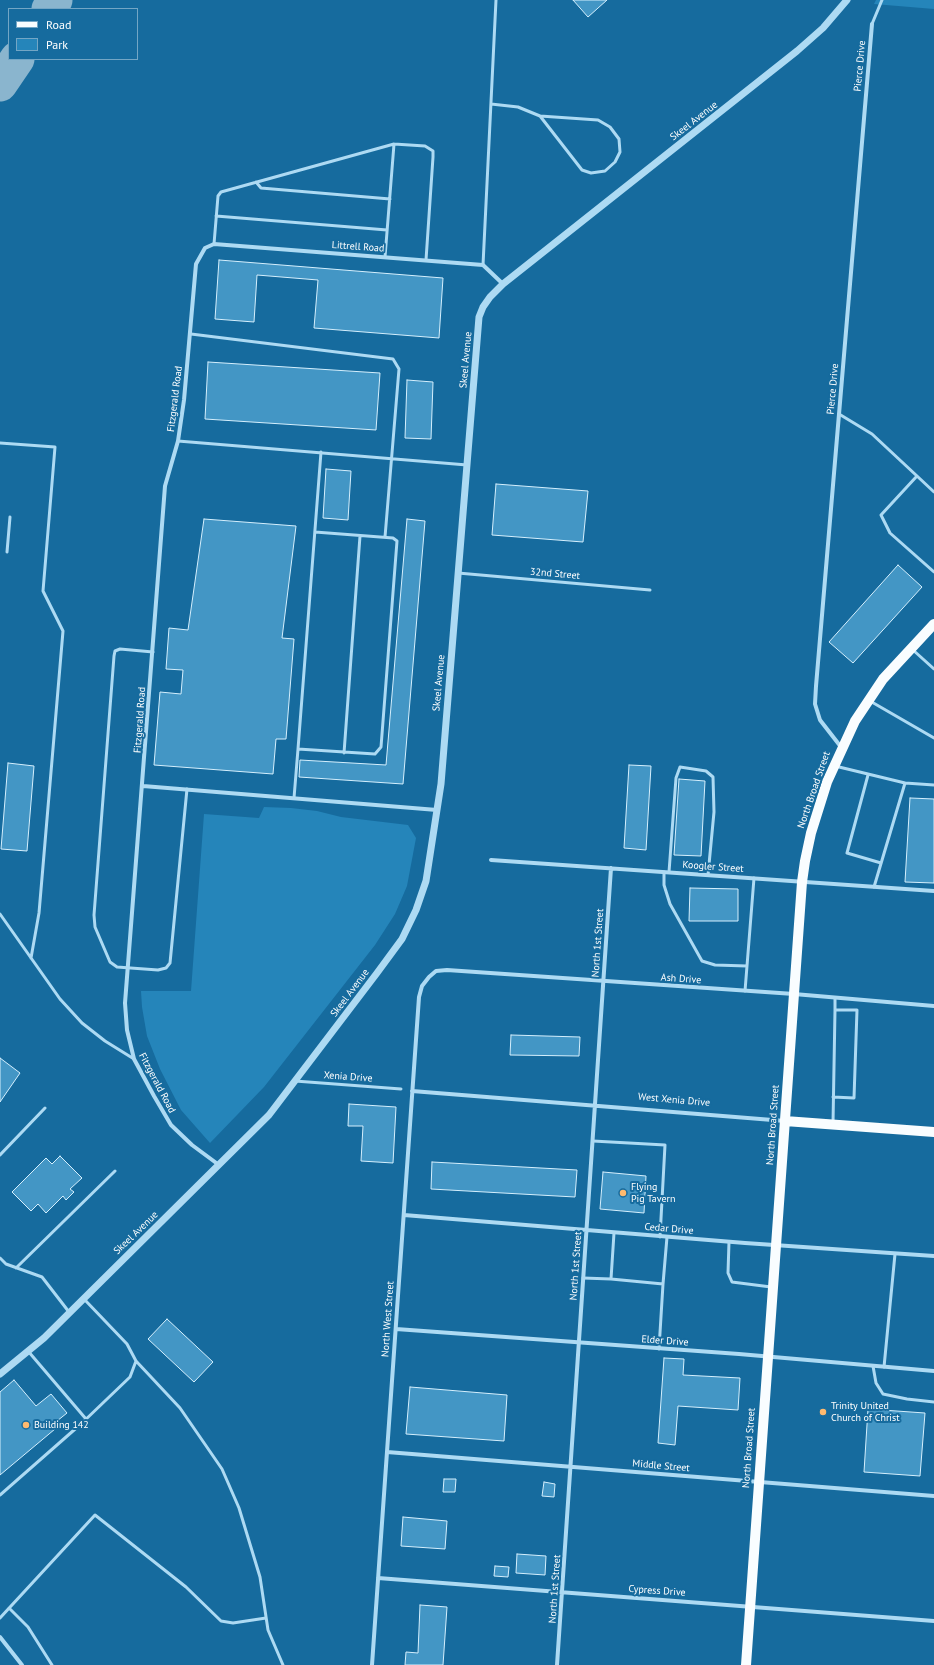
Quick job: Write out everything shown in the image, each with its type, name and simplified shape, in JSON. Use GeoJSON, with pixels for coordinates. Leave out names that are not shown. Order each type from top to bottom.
{"type":"FeatureCollection","features":[{"type":"Feature","properties":{"kind":"main road","name":"North Broad Street"},"geometry":{"type":"LineString","coordinates":[[746,1665],[802,882],[811,833],[818,806],[842,747],[868,700],[883,679],[934,624]]}},
{"type":"Feature","properties":{"kind":"main road","name":"West Xenia Drive"},"geometry":{"type":"LineString","coordinates":[[785,1121],[934,1132]]}},
{"type":"Feature","properties":{"kind":"street","name":"Skeel Avenue"},"geometry":{"type":"LineString","coordinates":[[0,1374],[44,1338],[269,1115],[377,973],[408,927],[416,910],[426,881],[437,810],[479,317],[490,297],[503,284],[797,51],[823,28],[847,0]]}},
{"type":"Feature","properties":{"kind":"street","name":"Pierce Drive"},"geometry":{"type":"LineString","coordinates":[[842,747],[820,720],[816,704],[872,24]]}},
{"type":"Feature","properties":{"kind":"street","name":"Littrell Road"},"geometry":{"type":"LineString","coordinates":[[205,248],[214,244],[483,264]]}},
{"type":"Feature","properties":{"kind":"street","name":"Fitzgerald Road"},"geometry":{"type":"LineString","coordinates":[[205,248],[196,264],[191,334],[178,441],[165,486],[143,786],[125,1003],[127,1030],[134,1059],[171,1125],[192,1146],[219,1165]]}},
{"type":"Feature","properties":{"kind":"street"},"geometry":{"type":"LineString","coordinates":[[483,264],[503,284]]}},
{"type":"Feature","properties":{"kind":"street"},"geometry":{"type":"LineString","coordinates":[[143,786],[437,810]]}},
{"type":"Feature","properties":{"kind":"street","name":"Koogler Street"},"geometry":{"type":"LineString","coordinates":[[491,860],[934,891]]}},
{"type":"Feature","properties":{"kind":"street","name":"North 1st Street"},"geometry":{"type":"LineString","coordinates":[[558,1665],[611,868]]}},
{"type":"Feature","properties":{"kind":"street","name":"Ash Drive"},"geometry":{"type":"LineString","coordinates":[[429,976],[436,971],[447,970],[794,994],[934,1006]]}},
{"type":"Feature","properties":{"kind":"street","name":"North West Street"},"geometry":{"type":"LineString","coordinates":[[372,1665],[419,997],[422,986],[429,976]]}},
{"type":"Feature","properties":{"kind":"street","name":"West Xenia Drive"},"geometry":{"type":"LineString","coordinates":[[412,1091],[785,1121]]}},
{"type":"Feature","properties":{"kind":"street","name":"Cedar Drive"},"geometry":{"type":"LineString","coordinates":[[404,1215],[775,1246],[934,1256]]}},
{"type":"Feature","properties":{"kind":"street","name":"Elder Drive"},"geometry":{"type":"LineString","coordinates":[[396,1329],[934,1371]]}},
{"type":"Feature","properties":{"kind":"street","name":"Middle Street"},"geometry":{"type":"LineString","coordinates":[[387,1452],[934,1496]]}},
{"type":"Feature","properties":{"kind":"street","name":"Cypress Drive"},"geometry":{"type":"LineString","coordinates":[[378,1578],[934,1621]]}},
{"type":"Feature","properties":{"kind":"street"},"geometry":{"type":"LineString","coordinates":[[0,1637],[22,1665]]}},
{"type":"Feature","properties":{"kind":"lane"},"geometry":{"type":"LineString","coordinates":[[483,264],[496,0]]}},
{"type":"Feature","properties":{"kind":"lane"},"geometry":{"type":"LineString","coordinates":[[872,24],[882,0]]}},
{"type":"Feature","properties":{"kind":"lane"},"geometry":{"type":"LineString","coordinates":[[491,104],[518,107],[540,116],[598,120],[610,127],[619,140],[620,152],[615,162],[605,171],[592,173],[582,170],[540,116]]}},
{"type":"Feature","properties":{"kind":"lane"},"geometry":{"type":"LineString","coordinates":[[385,257],[394,144]]}},
{"type":"Feature","properties":{"kind":"lane"},"geometry":{"type":"LineString","coordinates":[[214,244],[218,196],[221,192],[394,144],[425,146],[433,151],[426,260]]}},
{"type":"Feature","properties":{"kind":"lane"},"geometry":{"type":"LineString","coordinates":[[256,182],[262,188],[390,199]]}},
{"type":"Feature","properties":{"kind":"lane"},"geometry":{"type":"LineString","coordinates":[[216,216],[387,230]]}},
{"type":"Feature","properties":{"kind":"lane"},"geometry":{"type":"LineString","coordinates":[[191,334],[393,360],[398,369],[385,538]]}},
{"type":"Feature","properties":{"kind":"lane"},"geometry":{"type":"LineString","coordinates":[[839,414],[872,434],[934,492]]}},
{"type":"Feature","properties":{"kind":"lane"},"geometry":{"type":"LineString","coordinates":[[178,441],[467,465]]}},
{"type":"Feature","properties":{"kind":"lane"},"geometry":{"type":"LineString","coordinates":[[0,442],[55,447],[44,591],[64,631],[39,913],[31,958]]}},
{"type":"Feature","properties":{"kind":"lane"},"geometry":{"type":"LineString","coordinates":[[294,798],[321,452]]}},
{"type":"Feature","properties":{"kind":"lane"},"geometry":{"type":"LineString","coordinates":[[917,476],[881,515],[890,533],[934,572]]}},
{"type":"Feature","properties":{"kind":"lane"},"geometry":{"type":"LineString","coordinates":[[8,552],[10,517]]}},
{"type":"Feature","properties":{"kind":"lane"},"geometry":{"type":"LineString","coordinates":[[298,749],[375,754],[381,748],[397,541],[392,538],[315,532]]}},
{"type":"Feature","properties":{"kind":"lane"},"geometry":{"type":"LineString","coordinates":[[344,753],[360,536]]}},
{"type":"Feature","properties":{"kind":"lane","name":"32nd Street"},"geometry":{"type":"LineString","coordinates":[[458,573],[650,590]]}},
{"type":"Feature","properties":{"kind":"lane"},"geometry":{"type":"LineString","coordinates":[[153,652],[120,649],[115,652],[114,656],[94,921],[110,962],[116,967],[158,970],[166,968],[170,963],[187,789]]}},
{"type":"Feature","properties":{"kind":"lane"},"geometry":{"type":"LineString","coordinates":[[910,649],[934,669]]}},
{"type":"Feature","properties":{"kind":"lane"},"geometry":{"type":"LineString","coordinates":[[868,700],[934,738]]}},
{"type":"Feature","properties":{"kind":"lane"},"geometry":{"type":"LineString","coordinates":[[834,766],[904,783],[934,785]]}},
{"type":"Feature","properties":{"kind":"lane"},"geometry":{"type":"LineString","coordinates":[[669,872],[676,778],[680,767],[706,772],[713,777],[714,812],[708,875]]}},
{"type":"Feature","properties":{"kind":"lane"},"geometry":{"type":"LineString","coordinates":[[868,775],[847,853],[881,863]]}},
{"type":"Feature","properties":{"kind":"lane"},"geometry":{"type":"LineString","coordinates":[[874,887],[904,783]]}},
{"type":"Feature","properties":{"kind":"lane"},"geometry":{"type":"LineString","coordinates":[[664,872],[664,885],[670,904],[702,961],[715,965],[747,966]]}},
{"type":"Feature","properties":{"kind":"lane"},"geometry":{"type":"LineString","coordinates":[[745,991],[754,878]]}},
{"type":"Feature","properties":{"kind":"lane"},"geometry":{"type":"LineString","coordinates":[[0,914],[60,999],[82,1023],[105,1041],[134,1059]]}},
{"type":"Feature","properties":{"kind":"lane"},"geometry":{"type":"LineString","coordinates":[[833,1124],[835,998]]}},
{"type":"Feature","properties":{"kind":"lane"},"geometry":{"type":"LineString","coordinates":[[833,1097],[854,1098],[857,1010],[835,1010]]}},
{"type":"Feature","properties":{"kind":"lane","name":"Xenia Drive"},"geometry":{"type":"LineString","coordinates":[[295,1081],[401,1089]]}},
{"type":"Feature","properties":{"kind":"lane"},"geometry":{"type":"LineString","coordinates":[[0,1155],[45,1108]]}},
{"type":"Feature","properties":{"kind":"lane"},"geometry":{"type":"LineString","coordinates":[[593,1141],[665,1145],[660,1236]]}},
{"type":"Feature","properties":{"kind":"lane"},"geometry":{"type":"LineString","coordinates":[[16,1268],[115,1171]]}},
{"type":"Feature","properties":{"kind":"lane"},"geometry":{"type":"LineString","coordinates":[[611,1279],[614,1233]]}},
{"type":"Feature","properties":{"kind":"lane"},"geometry":{"type":"LineString","coordinates":[[659,1349],[667,1237]]}},
{"type":"Feature","properties":{"kind":"lane"},"geometry":{"type":"LineString","coordinates":[[729,1242],[728,1273],[732,1282],[772,1288]]}},
{"type":"Feature","properties":{"kind":"lane"},"geometry":{"type":"LineString","coordinates":[[884,1367],[895,1254]]}},
{"type":"Feature","properties":{"kind":"lane"},"geometry":{"type":"LineString","coordinates":[[0,1258],[6,1264],[42,1277],[69,1312]]}},
{"type":"Feature","properties":{"kind":"lane"},"geometry":{"type":"LineString","coordinates":[[584,1278],[663,1284]]}},
{"type":"Feature","properties":{"kind":"lane"},"geometry":{"type":"LineString","coordinates":[[83,1298],[127,1344],[136,1361],[180,1408],[222,1469],[239,1508],[260,1577],[268,1630],[283,1665]]}},
{"type":"Feature","properties":{"kind":"lane"},"geometry":{"type":"LineString","coordinates":[[28,1351],[86,1419]]}},
{"type":"Feature","properties":{"kind":"lane"},"geometry":{"type":"LineString","coordinates":[[0,1495],[86,1419],[130,1377],[136,1361]]}},
{"type":"Feature","properties":{"kind":"lane"},"geometry":{"type":"LineString","coordinates":[[873,1366],[876,1383],[883,1394],[907,1399],[934,1402]]}},
{"type":"Feature","properties":{"kind":"lane"},"geometry":{"type":"LineString","coordinates":[[0,1618],[94,1515],[186,1587],[221,1621],[233,1624],[266,1618]]}},
{"type":"Feature","properties":{"kind":"lane"},"geometry":{"type":"LineString","coordinates":[[9,1608],[28,1627],[52,1665]]}},
{"type":"Feature","properties":{"kind":"green space"},"geometry":{"type":"Polygon","coordinates":[[[876,0],[934,0],[934,9],[874,4],[876,0]]]}},
{"type":"Feature","properties":{"kind":"green space"},"geometry":{"type":"Polygon","coordinates":[[[264,807],[317,811],[341,817],[408,825],[416,838],[407,886],[395,914],[375,945],[264,1087],[210,1143],[181,1110],[160,1069],[147,1036],[141,991],[191,991],[204,814],[259,818],[264,807]]]}},
{"type":"Feature","properties":{"kind":"building"},"geometry":{"type":"Polygon","coordinates":[[[573,0],[607,0],[588,17],[573,0]]]}},
{"type":"Feature","properties":{"kind":"building"},"geometry":{"type":"Polygon","coordinates":[[[219,260],[443,278],[439,338],[314,328],[318,280],[257,275],[254,322],[215,319],[219,260]]]}},
{"type":"Feature","properties":{"kind":"building"},"geometry":{"type":"Polygon","coordinates":[[[208,362],[380,373],[376,430],[205,419],[208,362]]]}},
{"type":"Feature","properties":{"kind":"building"},"geometry":{"type":"Polygon","coordinates":[[[407,380],[433,382],[431,439],[405,438],[407,380]]]}},
{"type":"Feature","properties":{"kind":"building"},"geometry":{"type":"Polygon","coordinates":[[[326,469],[351,471],[348,520],[323,518],[326,469]]]}},
{"type":"Feature","properties":{"kind":"building"},"geometry":{"type":"Polygon","coordinates":[[[496,484],[588,491],[583,542],[492,535],[496,484]]]}},
{"type":"Feature","properties":{"kind":"building"},"geometry":{"type":"Polygon","coordinates":[[[204,519],[296,526],[282,638],[294,639],[286,739],[276,739],[273,774],[154,765],[160,692],[181,694],[183,670],[166,669],[169,628],[188,630],[204,519]]]}},
{"type":"Feature","properties":{"kind":"building"},"geometry":{"type":"Polygon","coordinates":[[[407,519],[425,521],[403,784],[299,777],[300,760],[386,765],[407,519]]]}},
{"type":"Feature","properties":{"kind":"building"},"geometry":{"type":"Polygon","coordinates":[[[898,565],[922,587],[853,663],[829,642],[898,565]]]}},
{"type":"Feature","properties":{"kind":"building"},"geometry":{"type":"Polygon","coordinates":[[[8,763],[34,766],[27,851],[1,849],[8,763]]]}},
{"type":"Feature","properties":{"kind":"building"},"geometry":{"type":"Polygon","coordinates":[[[629,765],[651,766],[646,850],[624,848],[629,765]]]}},
{"type":"Feature","properties":{"kind":"building"},"geometry":{"type":"Polygon","coordinates":[[[679,779],[705,781],[701,856],[674,855],[679,779]]]}},
{"type":"Feature","properties":{"kind":"building"},"geometry":{"type":"Polygon","coordinates":[[[910,798],[934,799],[934,883],[905,882],[910,798]]]}},
{"type":"Feature","properties":{"kind":"building"},"geometry":{"type":"Polygon","coordinates":[[[690,888],[738,889],[738,921],[689,921],[690,888]]]}},
{"type":"Feature","properties":{"kind":"building"},"geometry":{"type":"Polygon","coordinates":[[[511,1035],[580,1037],[579,1056],[510,1055],[511,1035]]]}},
{"type":"Feature","properties":{"kind":"building"},"geometry":{"type":"Polygon","coordinates":[[[0,1058],[20,1073],[0,1102],[0,1058]]]}},
{"type":"Feature","properties":{"kind":"building"},"geometry":{"type":"Polygon","coordinates":[[[349,1104],[396,1107],[393,1163],[361,1161],[363,1126],[348,1126],[349,1104]]]}},
{"type":"Feature","properties":{"kind":"building"},"geometry":{"type":"Polygon","coordinates":[[[60,1156],[82,1178],[70,1189],[74,1192],[66,1200],[63,1196],[46,1213],[38,1204],[31,1211],[12,1192],[46,1158],[52,1164],[60,1156]]]}},
{"type":"Feature","properties":{"kind":"building"},"geometry":{"type":"Polygon","coordinates":[[[432,1162],[577,1170],[575,1197],[431,1189],[432,1162]]]}},
{"type":"Feature","properties":{"kind":"building","name":"Flying Pig Tavern"},"geometry":{"type":"Polygon","coordinates":[[[603,1172],[646,1176],[644,1213],[600,1209],[603,1172]]]}},
{"type":"Feature","properties":{"kind":"building"},"geometry":{"type":"Polygon","coordinates":[[[167,1319],[213,1362],[194,1382],[148,1339],[167,1319]]]}},
{"type":"Feature","properties":{"kind":"building"},"geometry":{"type":"Polygon","coordinates":[[[664,1358],[684,1359],[683,1375],[740,1378],[738,1410],[678,1406],[675,1445],[658,1443],[664,1358]]]}},
{"type":"Feature","properties":{"kind":"building","name":"Building 142"},"geometry":{"type":"Polygon","coordinates":[[[14,1380],[36,1406],[51,1394],[67,1413],[52,1425],[55,1429],[0,1475],[0,1392],[14,1380]]]}},
{"type":"Feature","properties":{"kind":"building"},"geometry":{"type":"Polygon","coordinates":[[[410,1387],[507,1395],[504,1441],[406,1434],[410,1387]]]}},
{"type":"Feature","properties":{"kind":"building"},"geometry":{"type":"Polygon","coordinates":[[[868,1409],[925,1413],[920,1476],[864,1472],[868,1409]]]}},
{"type":"Feature","properties":{"kind":"building"},"geometry":{"type":"Polygon","coordinates":[[[444,1479],[456,1479],[455,1492],[443,1492],[444,1479]]]}},
{"type":"Feature","properties":{"kind":"building"},"geometry":{"type":"Polygon","coordinates":[[[544,1482],[555,1484],[554,1497],[542,1496],[544,1482]]]}},
{"type":"Feature","properties":{"kind":"building"},"geometry":{"type":"Polygon","coordinates":[[[403,1517],[447,1521],[445,1549],[401,1546],[403,1517]]]}},
{"type":"Feature","properties":{"kind":"building"},"geometry":{"type":"Polygon","coordinates":[[[517,1554],[546,1556],[545,1575],[516,1573],[517,1554]]]}},
{"type":"Feature","properties":{"kind":"building"},"geometry":{"type":"Polygon","coordinates":[[[495,1566],[509,1567],[508,1577],[494,1576],[495,1566]]]}},
{"type":"Feature","properties":{"kind":"building"},"geometry":{"type":"Polygon","coordinates":[[[420,1605],[447,1607],[443,1665],[405,1665],[406,1652],[418,1653],[420,1605]]]}},
{"type":"Feature","properties":{"kind":"taxiway"},"geometry":{"type":"LineString","coordinates":[[50,8],[55,0]]}},
{"type":"Feature","properties":{"kind":"taxiway"},"geometry":{"type":"LineString","coordinates":[[0,84],[16,60]]}},
{"type":"Feature","properties":{"kind":"place","name":"Flying Pig Tavern"},"geometry":{"type":"Point","coordinates":[623,1193]}},
{"type":"Feature","properties":{"kind":"place","name":"Trinity United Church of Christ"},"geometry":{"type":"Point","coordinates":[823,1412]}},
{"type":"Feature","properties":{"kind":"place","name":"Building 142"},"geometry":{"type":"Point","coordinates":[26,1425]}}]}
